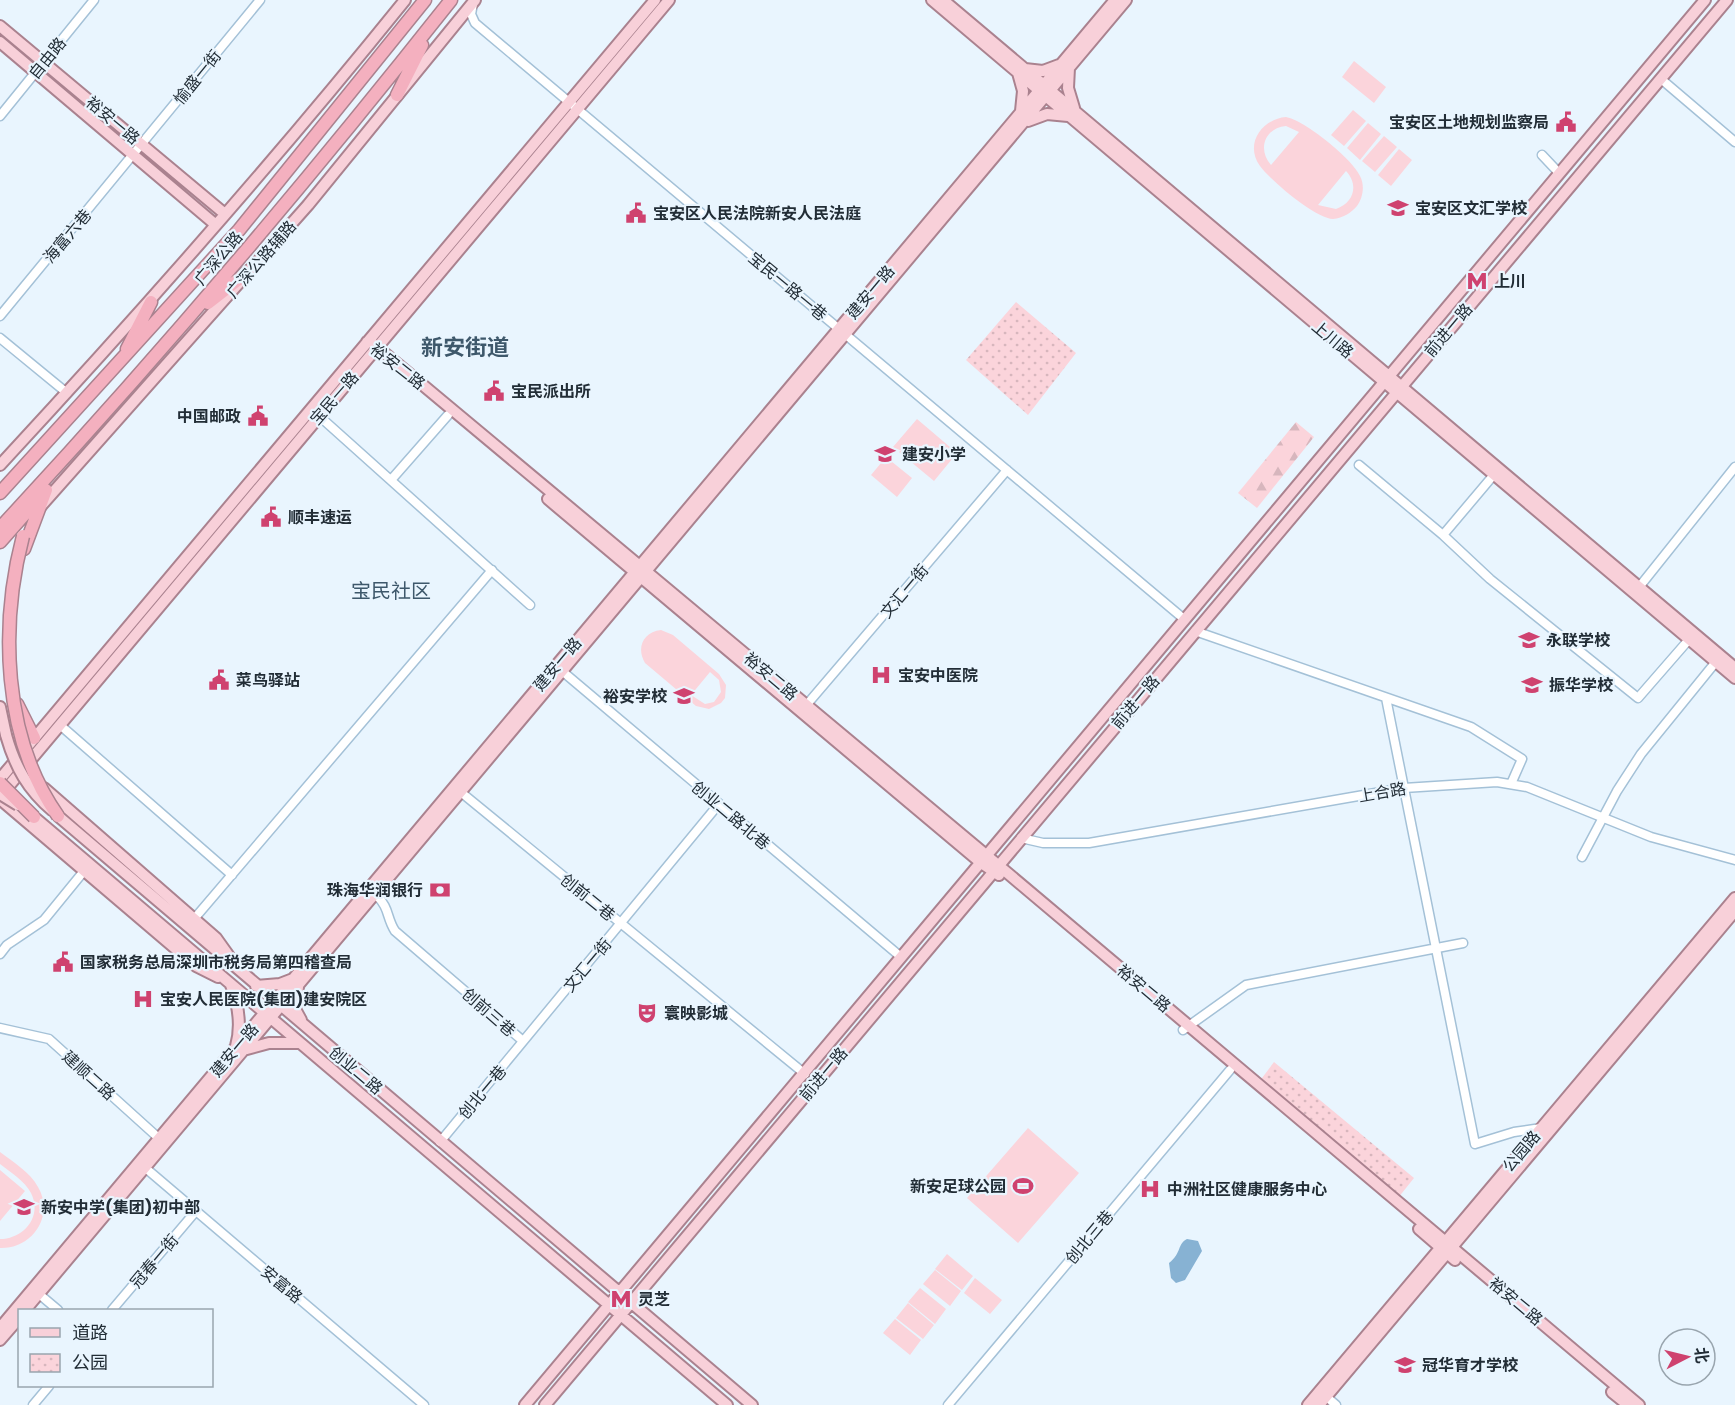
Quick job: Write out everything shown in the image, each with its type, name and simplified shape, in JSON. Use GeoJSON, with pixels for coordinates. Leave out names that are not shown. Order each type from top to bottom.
{"type":"FeatureCollection","features":[{"type":"Feature","properties":{"kind":"highway","name":"广深公路"},"geometry":{"type":"LineString","coordinates":[[0,492],[120,363],[238,230],[425,0]]}},
{"type":"Feature","properties":{"kind":"highway","name":"广深公路"},"geometry":{"type":"LineString","coordinates":[[0,528],[100,420],[186,321],[351,127],[452,0]]}},
{"type":"Feature","properties":{"kind":"highway"},"geometry":{"type":"LineString","coordinates":[[398,95],[432,24]]}},
{"type":"Feature","properties":{"kind":"highway"},"geometry":{"type":"LineString","coordinates":[[186,321],[253,268]]}},
{"type":"Feature","properties":{"kind":"highway"},"geometry":{"type":"LineString","coordinates":[[120,363],[151,302]]}},
{"type":"Feature","properties":{"kind":"highway"},"geometry":{"type":"LineString","coordinates":[[0,542],[46,490],[100,420]]}},
{"type":"Feature","properties":{"kind":"highway"},"geometry":{"type":"LineString","coordinates":[[34,738],[23,719],[13,691],[8,664],[8,636],[13,585],[46,490]]}},
{"type":"Feature","properties":{"kind":"highway"},"geometry":{"type":"LineString","coordinates":[[38,510],[23,536],[10,567],[4,595],[0,634],[3,666],[22,749],[43,794],[58,816]]}},
{"type":"Feature","properties":{"kind":"highway"},"geometry":{"type":"LineString","coordinates":[[0,781],[34,816]]}},
{"type":"Feature","properties":{"kind":"main road"},"geometry":{"type":"LineString","coordinates":[[0,465],[151,302],[322,103],[405,0]]}},
{"type":"Feature","properties":{"kind":"main road","name":"广深公路辅路"},"geometry":{"type":"LineString","coordinates":[[38,510],[253,268],[475,0]]}},
{"type":"Feature","properties":{"kind":"main road","name":"宝民一路"},"geometry":{"type":"LineString","coordinates":[[0,797],[318,415],[375,350],[574,106],[656,0]]}},
{"type":"Feature","properties":{"kind":"main road","name":"宝民一路"},"geometry":{"type":"LineString","coordinates":[[0,781],[367,342],[669,0]]}},
{"type":"Feature","properties":{"kind":"main road","name":"上川路"},"geometry":{"type":"LineString","coordinates":[[932,0],[1022,71]]}},
{"type":"Feature","properties":{"kind":"main road","name":"上川路"},"geometry":{"type":"LineString","coordinates":[[943,0],[1072,114],[1692,636],[1735,678]]}},
{"type":"Feature","properties":{"kind":"main road","name":"建安一路"},"geometry":{"type":"LineString","coordinates":[[1066,65],[1115,0]]}},
{"type":"Feature","properties":{"kind":"main road","name":"建安一路"},"geometry":{"type":"LineString","coordinates":[[0,1328],[241,1049],[1044,90],[1126,0]]}},
{"type":"Feature","properties":{"kind":"main road","name":"前进一路"},"geometry":{"type":"LineString","coordinates":[[528,1402],[1705,0]]}},
{"type":"Feature","properties":{"kind":"main road","name":"前进一路"},"geometry":{"type":"LineString","coordinates":[[544,1405],[1727,0]]}},
{"type":"Feature","properties":{"kind":"main road","name":"裕安一路"},"geometry":{"type":"LineString","coordinates":[[0,26],[225,214]]}},
{"type":"Feature","properties":{"kind":"main road","name":"裕安一路"},"geometry":{"type":"LineString","coordinates":[[0,42],[216,225]]}},
{"type":"Feature","properties":{"kind":"main road"},"geometry":{"type":"LineString","coordinates":[[1066,65],[1072,114],[1047,114],[1021,118],[1022,71],[1043,71],[1066,65]]}},
{"type":"Feature","properties":{"kind":"main road","name":"裕安二路"},"geometry":{"type":"LineString","coordinates":[[367,342],[367,347],[375,350],[982,859],[996,868],[1446,1247],[1628,1405]]}},
{"type":"Feature","properties":{"kind":"main road","name":"裕安二路"},"geometry":{"type":"LineString","coordinates":[[375,350],[448,415],[640,572]]}},
{"type":"Feature","properties":{"kind":"main road","name":"建安一路"},"geometry":{"type":"LineString","coordinates":[[297,982],[376,895],[458,790],[562,671],[640,572]]}},
{"type":"Feature","properties":{"kind":"main road","name":"上川路"},"geometry":{"type":"LineString","coordinates":[[1718,659],[1735,668]]}},
{"type":"Feature","properties":{"kind":"main road","name":"创业二路"},"geometry":{"type":"LineString","coordinates":[[0,707],[12,755],[21,775],[34,794],[256,986],[752,1405]]}},
{"type":"Feature","properties":{"kind":"main road"},"geometry":{"type":"LineString","coordinates":[[23,770],[216,938],[240,972]]}},
{"type":"Feature","properties":{"kind":"main road"},"geometry":{"type":"LineString","coordinates":[[0,797],[196,966],[230,983],[237,1001],[241,1049],[261,1044],[300,1042]]}},
{"type":"Feature","properties":{"kind":"main road","name":"创业二路"},"geometry":{"type":"LineString","coordinates":[[0,797],[34,816],[727,1405]]}},
{"type":"Feature","properties":{"kind":"main road","name":"公园路"},"geometry":{"type":"LineString","coordinates":[[1308,1405],[1322,1397],[1541,1128],[1735,898]]}},
{"type":"Feature","properties":{"kind":"main road","name":"公园路"},"geometry":{"type":"LineString","coordinates":[[1446,1247],[1735,911]]}},
{"type":"Feature","properties":{"kind":"main road"},"geometry":{"type":"LineString","coordinates":[[911,945],[916,943],[922,946],[923,955]]}},
{"type":"Feature","properties":{"kind":"main road"},"geometry":{"type":"LineString","coordinates":[[256,986],[297,982],[295,1009],[304,1026]]}},
{"type":"Feature","properties":{"kind":"main road","name":"裕安二路"},"geometry":{"type":"LineString","coordinates":[[1186,1028],[1230,1070],[1639,1405]]}},
{"type":"Feature","properties":{"kind":"main road","name":"建安一路"},"geometry":{"type":"LineString","coordinates":[[27,1309],[142,1166]]}},
{"type":"Feature","properties":{"kind":"main road"},"geometry":{"type":"LineString","coordinates":[[0,1340],[18,1319]]}},
{"type":"Feature","properties":{"kind":"main road"},"geometry":{"type":"LineString","coordinates":[[528,1402],[540,1398],[544,1405]]}},
{"type":"Feature","properties":{"kind":"street","name":"自由路"},"geometry":{"type":"LineString","coordinates":[[0,116],[94,0]]}},
{"type":"Feature","properties":{"kind":"street","name":"愉盛一街"},"geometry":{"type":"LineString","coordinates":[[134,155],[261,0]]}},
{"type":"Feature","properties":{"kind":"street"},"geometry":{"type":"LineString","coordinates":[[453,27],[465,21],[475,23],[471,10],[475,0]]}},
{"type":"Feature","properties":{"kind":"street","name":"宝民一路一巷"},"geometry":{"type":"LineString","coordinates":[[475,23],[1184,619]]}},
{"type":"Feature","properties":{"kind":"street"},"geometry":{"type":"LineString","coordinates":[[1660,79],[1735,142]]}},
{"type":"Feature","properties":{"kind":"street","name":"海富六巷"},"geometry":{"type":"LineString","coordinates":[[0,316],[134,155]]}},
{"type":"Feature","properties":{"kind":"street"},"geometry":{"type":"LineString","coordinates":[[1542,155],[1559,174]]}},
{"type":"Feature","properties":{"kind":"street"},"geometry":{"type":"LineString","coordinates":[[0,338],[67,393]]}},
{"type":"Feature","properties":{"kind":"street"},"geometry":{"type":"LineString","coordinates":[[318,415],[530,604]]}},
{"type":"Feature","properties":{"kind":"street"},"geometry":{"type":"LineString","coordinates":[[391,480],[448,415]]}},
{"type":"Feature","properties":{"kind":"street"},"geometry":{"type":"LineString","coordinates":[[1359,465],[1443,535],[1490,579],[1638,698],[1692,636]]}},
{"type":"Feature","properties":{"kind":"street"},"geometry":{"type":"LineString","coordinates":[[1637,590],[1735,467]]}},
{"type":"Feature","properties":{"kind":"street","name":"文汇一街"},"geometry":{"type":"LineString","coordinates":[[803,709],[1007,470]]}},
{"type":"Feature","properties":{"kind":"street"},"geometry":{"type":"LineString","coordinates":[[1443,535],[1496,471]]}},
{"type":"Feature","properties":{"kind":"street"},"geometry":{"type":"LineString","coordinates":[[194,919],[492,570]]}},
{"type":"Feature","properties":{"kind":"street"},"geometry":{"type":"LineString","coordinates":[[1195,631],[1471,727],[1522,759],[1511,784]]}},
{"type":"Feature","properties":{"kind":"street"},"geometry":{"type":"LineString","coordinates":[[1582,857],[1641,754],[1718,659]]}},
{"type":"Feature","properties":{"kind":"street","name":"创业二路北巷"},"geometry":{"type":"LineString","coordinates":[[562,671],[718,805],[901,957]]}},
{"type":"Feature","properties":{"kind":"street"},"geometry":{"type":"LineString","coordinates":[[1386,698],[1475,1144],[1514,1132],[1541,1128]]}},
{"type":"Feature","properties":{"kind":"street"},"geometry":{"type":"LineString","coordinates":[[60,725],[231,875]]}},
{"type":"Feature","properties":{"kind":"street","name":"上合路"},"geometry":{"type":"LineString","coordinates":[[1020,838],[1043,843],[1089,843],[1404,788],[1476,783],[1511,784],[1527,787],[1603,819],[1687,848],[1735,860]]}},
{"type":"Feature","properties":{"kind":"street","name":"创前二巷"},"geometry":{"type":"LineString","coordinates":[[458,790],[721,1008],[805,1074]]}},
{"type":"Feature","properties":{"kind":"street","name":"文汇一街"},"geometry":{"type":"LineString","coordinates":[[523,1041],[622,924],[676,852],[718,805]]}},
{"type":"Feature","properties":{"kind":"street"},"geometry":{"type":"LineString","coordinates":[[0,954],[7,945],[45,920],[84,871]]}},
{"type":"Feature","properties":{"kind":"street","name":"创前三巷"},"geometry":{"type":"LineString","coordinates":[[376,895],[386,904],[391,925],[395,931],[523,1041]]}},
{"type":"Feature","properties":{"kind":"street"},"geometry":{"type":"LineString","coordinates":[[1186,1028],[1246,985],[1463,943]]}},
{"type":"Feature","properties":{"kind":"street","name":"建顺二路"},"geometry":{"type":"LineString","coordinates":[[0,1028],[49,1039],[163,1141]]}},
{"type":"Feature","properties":{"kind":"street","name":"创北一巷"},"geometry":{"type":"LineString","coordinates":[[440,1142],[523,1041]]}},
{"type":"Feature","properties":{"kind":"street","name":"创北三巷"},"geometry":{"type":"LineString","coordinates":[[948,1405],[1230,1070]]}},
{"type":"Feature","properties":{"kind":"street","name":"安富路"},"geometry":{"type":"LineString","coordinates":[[142,1166],[424,1405]]}},
{"type":"Feature","properties":{"kind":"street","name":"冠春一街"},"geometry":{"type":"LineString","coordinates":[[114,1309],[196,1211]]}},
{"type":"Feature","properties":{"kind":"street"},"geometry":{"type":"LineString","coordinates":[[39,1294],[56,1309]]}},
{"type":"Feature","properties":{"kind":"street"},"geometry":{"type":"LineString","coordinates":[[33,1405],[48,1387]]}},
{"type":"Feature","properties":{"kind":"street"},"geometry":{"type":"LineString","coordinates":[[1322,1397],[1336,1405]]}},
{"type":"Feature","properties":{"kind":"green space"},"geometry":{"type":"Polygon","coordinates":[[[1354,61],[1386,87],[1374,103],[1342,77],[1354,61]]]}},
{"type":"Feature","properties":{"kind":"green space"},"geometry":{"type":"Polygon","coordinates":[[[1353,110],[1366,121],[1344,146],[1331,135],[1353,110]]]}},
{"type":"Feature","properties":{"kind":"green space"},"geometry":{"type":"Polygon","coordinates":[[[1286,117],[1304,125],[1338,151],[1356,169],[1362,180],[1363,191],[1359,203],[1352,211],[1333,219],[1316,213],[1283,189],[1260,166],[1254,149],[1255,141],[1263,128],[1277,119],[1286,117]],[[1286,126],[1273,131],[1265,140],[1264,152],[1271,165],[1299,132],[1286,126]],[[1346,171],[1318,205],[1336,209],[1351,198],[1352,182],[1346,171]]]}},
{"type":"Feature","properties":{"kind":"green space"},"geometry":{"type":"Polygon","coordinates":[[[1368,123],[1381,134],[1360,160],[1347,148],[1368,123]]]}},
{"type":"Feature","properties":{"kind":"green space"},"geometry":{"type":"Polygon","coordinates":[[[1384,136],[1397,147],[1375,172],[1362,161],[1384,136]]]}},
{"type":"Feature","properties":{"kind":"green space"},"geometry":{"type":"Polygon","coordinates":[[[1399,149],[1412,160],[1391,186],[1378,175],[1399,149]]]}},
{"type":"Feature","properties":{"kind":"green space"},"geometry":{"type":"Polygon","coordinates":[[[1016,302],[1076,353],[1028,415],[966,360],[1016,302]]]}},
{"type":"Feature","properties":{"kind":"green space"},"geometry":{"type":"Polygon","coordinates":[[[917,419],[957,453],[934,481],[893,447],[917,419]]]}},
{"type":"Feature","properties":{"kind":"green space"},"geometry":{"type":"Polygon","coordinates":[[[1296,422],[1314,437],[1257,508],[1238,493],[1296,422]]]}},
{"type":"Feature","properties":{"kind":"green space"},"geometry":{"type":"Polygon","coordinates":[[[886,457],[912,478],[897,497],[871,475],[886,457]]]}},
{"type":"Feature","properties":{"kind":"green space"},"geometry":{"type":"Polygon","coordinates":[[[661,630],[673,635],[719,674],[726,685],[725,698],[721,703],[709,709],[696,706],[645,663],[641,646],[646,637],[661,630]],[[710,672],[691,695],[705,704],[714,702],[721,692],[719,680],[710,672]]]}},
{"type":"Feature","properties":{"kind":"green space"},"geometry":{"type":"Polygon","coordinates":[[[1274,1062],[1414,1178],[1398,1198],[1259,1082],[1274,1062]]]}},
{"type":"Feature","properties":{"kind":"green space","name":"新安足球公园"},"geometry":{"type":"Polygon","coordinates":[[[1028,1128],[1079,1173],[1018,1243],[967,1198],[1028,1128]]]}},
{"type":"Feature","properties":{"kind":"green space"},"geometry":{"type":"Polygon","coordinates":[[[0,1152],[35,1182],[43,1198],[44,1209],[42,1219],[31,1237],[12,1247],[0,1248],[0,1239],[16,1235],[29,1225],[33,1218],[34,1202],[25,1185],[0,1164],[0,1152]]]}},
{"type":"Feature","properties":{"kind":"green space"},"geometry":{"type":"Polygon","coordinates":[[[0,1170],[25,1191],[0,1221],[0,1170]]]}},
{"type":"Feature","properties":{"kind":"green space"},"geometry":{"type":"Polygon","coordinates":[[[947,1254],[973,1276],[962,1290],[935,1269],[947,1254]]]}},
{"type":"Feature","properties":{"kind":"green space"},"geometry":{"type":"Polygon","coordinates":[[[935,1270],[961,1291],[950,1306],[923,1284],[935,1270]]]}},
{"type":"Feature","properties":{"kind":"green space"},"geometry":{"type":"Polygon","coordinates":[[[975,1278],[1002,1300],[990,1314],[964,1293],[975,1278]]]}},
{"type":"Feature","properties":{"kind":"green space"},"geometry":{"type":"Polygon","coordinates":[[[920,1288],[946,1309],[935,1324],[908,1302],[920,1288]]]}},
{"type":"Feature","properties":{"kind":"green space"},"geometry":{"type":"Polygon","coordinates":[[[908,1303],[934,1325],[923,1339],[896,1318],[908,1303]]]}},
{"type":"Feature","properties":{"kind":"green space"},"geometry":{"type":"Polygon","coordinates":[[[895,1319],[921,1340],[910,1355],[883,1333],[895,1319]]]}},
{"type":"Feature","properties":{"kind":"water"},"geometry":{"type":"Polygon","coordinates":[[[1187,1239],[1198,1241],[1202,1251],[1185,1280],[1176,1283],[1171,1278],[1169,1263],[1187,1239]]]}},
{"type":"Feature","properties":{"kind":"place","name":"宝安区土地规划监察局"},"geometry":{"type":"Point","coordinates":[1566,122]}},
{"type":"Feature","properties":{"kind":"place","name":"宝安区文汇学校"},"geometry":{"type":"Point","coordinates":[1398,208]}},
{"type":"Feature","properties":{"kind":"place","name":"宝安区人民法院新安人民法庭"},"geometry":{"type":"Point","coordinates":[636,213]}},
{"type":"Feature","properties":{"kind":"place","name":"上川"},"geometry":{"type":"Point","coordinates":[1477,281]}},
{"type":"Feature","properties":{"kind":"place","name":"宝民派出所"},"geometry":{"type":"Point","coordinates":[494,391]}},
{"type":"Feature","properties":{"kind":"place","name":"中国邮政"},"geometry":{"type":"Point","coordinates":[258,416]}},
{"type":"Feature","properties":{"kind":"place","name":"建安小学"},"geometry":{"type":"Point","coordinates":[885,454]}},
{"type":"Feature","properties":{"kind":"place","name":"顺丰速运"},"geometry":{"type":"Point","coordinates":[271,517]}},
{"type":"Feature","properties":{"kind":"place","name":"永联学校"},"geometry":{"type":"Point","coordinates":[1529,640]}},
{"type":"Feature","properties":{"kind":"place","name":"宝安中医院"},"geometry":{"type":"Point","coordinates":[881,675]}},
{"type":"Feature","properties":{"kind":"place","name":"菜鸟驿站"},"geometry":{"type":"Point","coordinates":[219,680]}},
{"type":"Feature","properties":{"kind":"place","name":"振华学校"},"geometry":{"type":"Point","coordinates":[1532,685]}},
{"type":"Feature","properties":{"kind":"place","name":"裕安学校"},"geometry":{"type":"Point","coordinates":[684,696]}},
{"type":"Feature","properties":{"kind":"place","name":"珠海华润银行"},"geometry":{"type":"Point","coordinates":[440,890]}},
{"type":"Feature","properties":{"kind":"place","name":"国家税务总局深圳市税务局第四稽查局"},"geometry":{"type":"Point","coordinates":[63,962]}},
{"type":"Feature","properties":{"kind":"place","name":"宝安人民医院(集团)建安院区"},"geometry":{"type":"Point","coordinates":[143,999]}},
{"type":"Feature","properties":{"kind":"place","name":"寰映影城"},"geometry":{"type":"Point","coordinates":[647,1013]}},
{"type":"Feature","properties":{"kind":"place","name":"新安足球公园"},"geometry":{"type":"Point","coordinates":[1023,1186]}},
{"type":"Feature","properties":{"kind":"place","name":"中洲社区健康服务中心"},"geometry":{"type":"Point","coordinates":[1150,1189]}},
{"type":"Feature","properties":{"kind":"place","name":"新安中学(集团)初中部"},"geometry":{"type":"Point","coordinates":[24,1207]}},
{"type":"Feature","properties":{"kind":"place","name":"灵芝"},"geometry":{"type":"Point","coordinates":[621,1299]}},
{"type":"Feature","properties":{"kind":"place","name":"冠华育才学校"},"geometry":{"type":"Point","coordinates":[1405,1365]}},
{"type":"Feature","properties":{"kind":"district","name":"新安街道"},"geometry":{"type":"Point","coordinates":[465,347]}},
{"type":"Feature","properties":{"kind":"district","name":"宝民社区"},"geometry":{"type":"Point","coordinates":[391,591]}}]}
